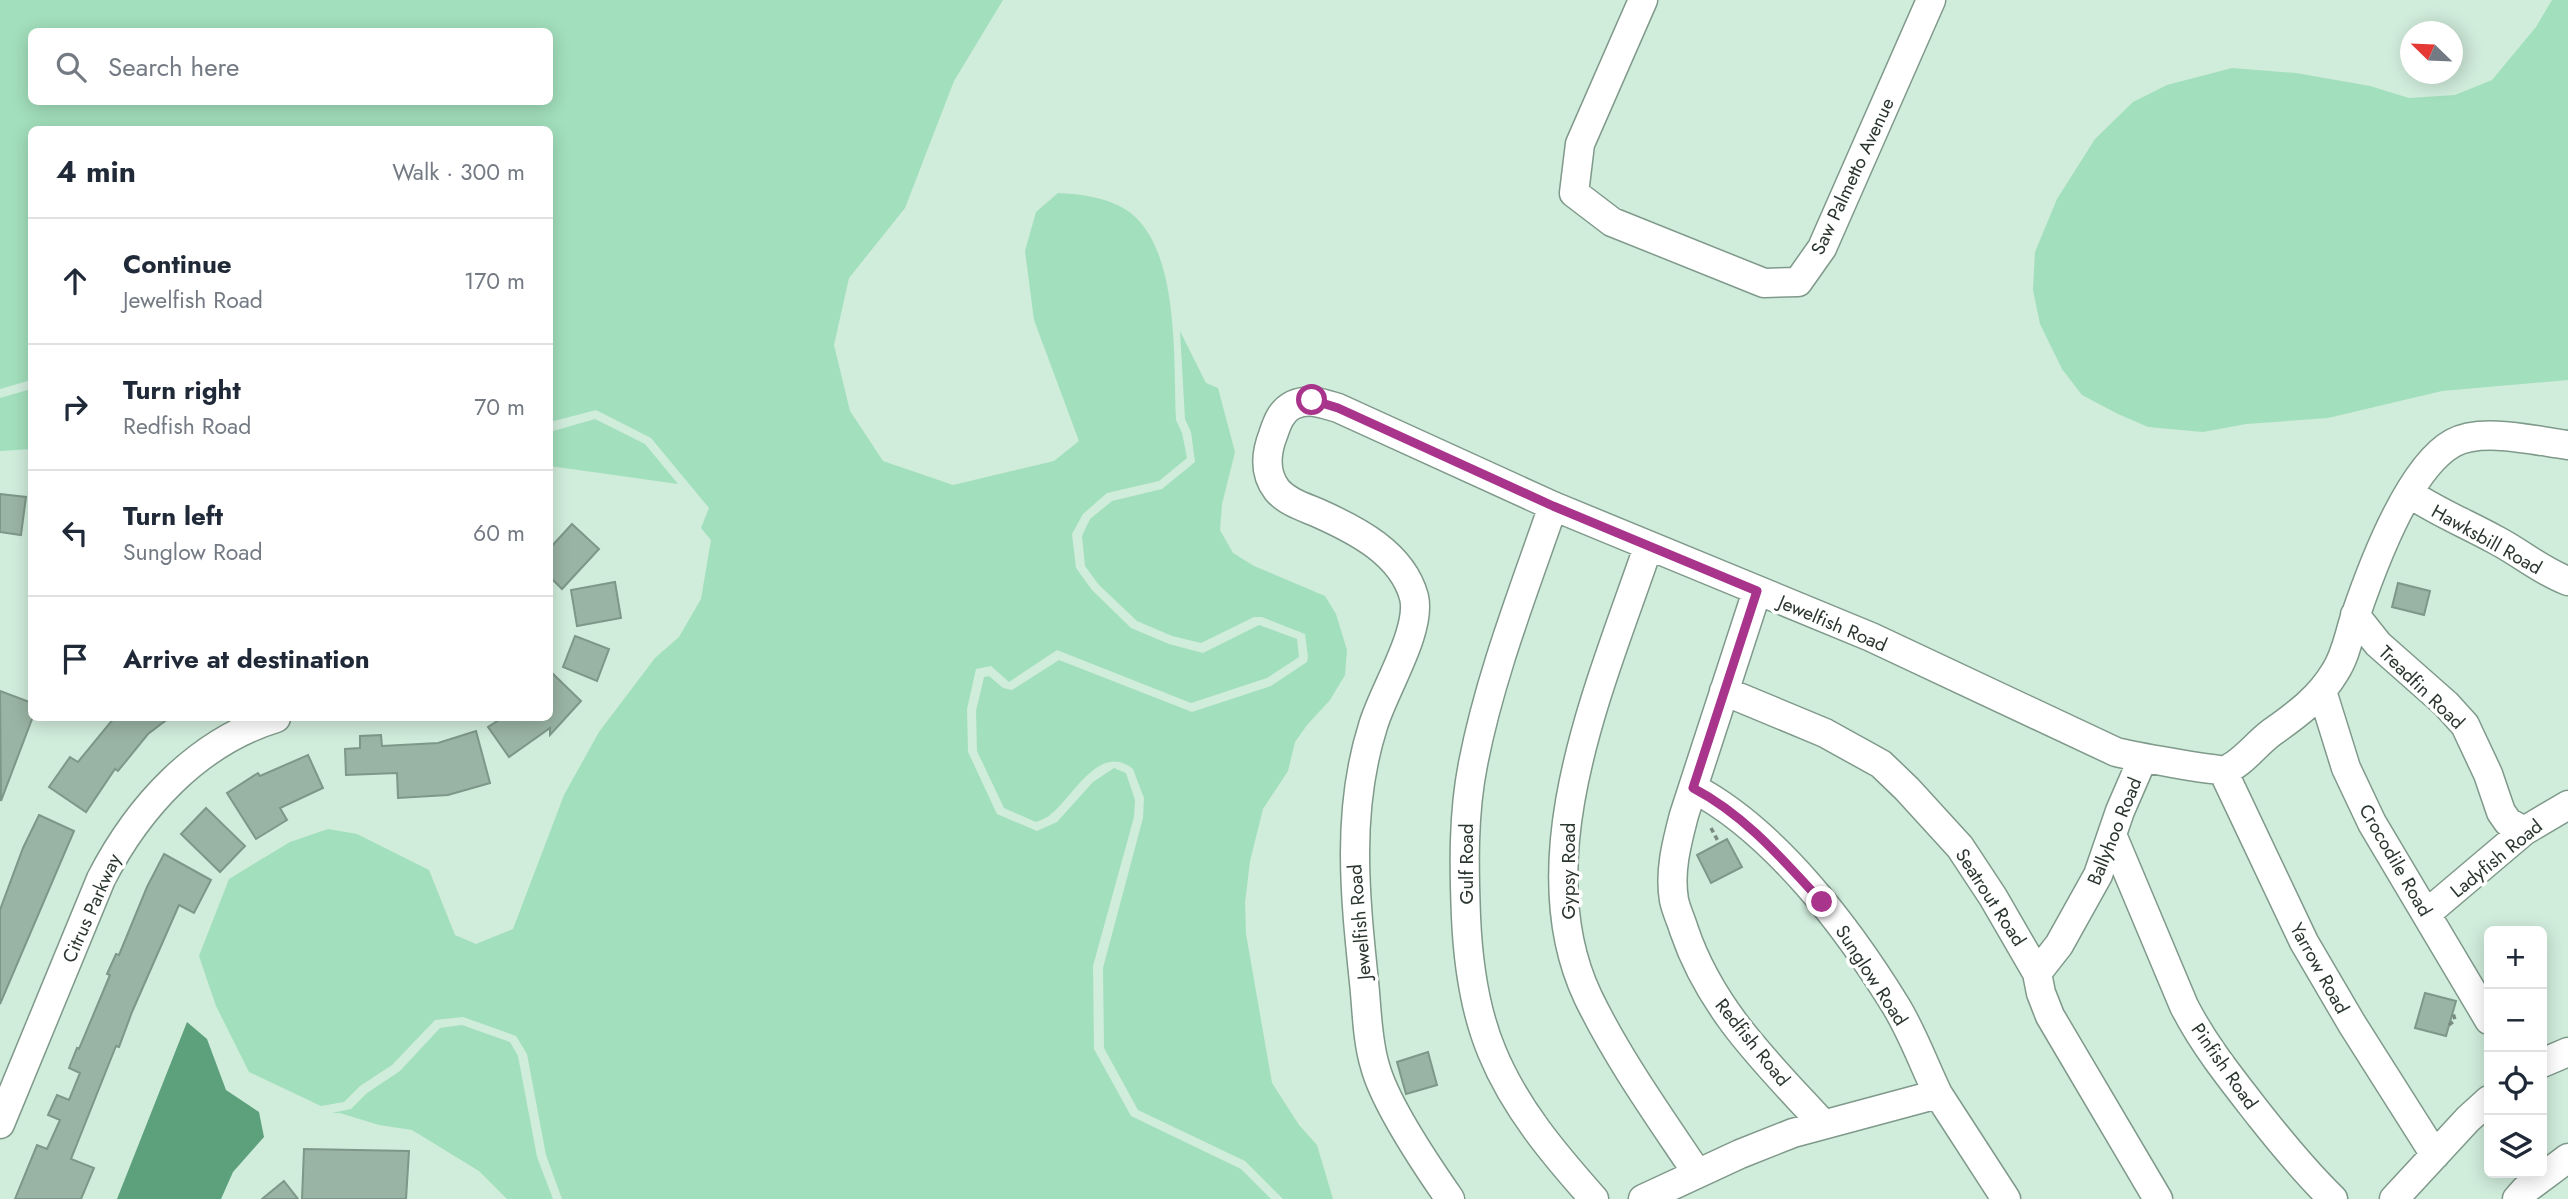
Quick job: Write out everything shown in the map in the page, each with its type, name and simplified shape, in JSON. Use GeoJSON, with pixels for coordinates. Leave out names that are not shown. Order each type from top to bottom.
{"type":"FeatureCollection","features":[{"type":"Feature","properties":{"kind":"street","name":"Saw Palmetto Avenue"},"geometry":{"type":"LineString","coordinates":[[1643,0],[1580,144],[1574,193],[1612,222],[1764,283],[1798,282],[1822,248],[1931,0]]}},
{"type":"Feature","properties":{"kind":"street","name":"Jewelfish Road"},"geometry":{"type":"LineString","coordinates":[[1450,1199],[1389,1100],[1375,1066],[1354,877],[1355,816],[1360,773],[1382,698],[1410,640],[1416,611],[1413,596],[1393,561],[1370,540],[1343,524],[1297,504],[1277,489],[1268,471],[1267,450],[1279,418],[1288,408],[1302,401],[1312,400],[1338,408],[1648,547],[1871,637],[2116,751],[2223,771]]}},
{"type":"Feature","properties":{"kind":"street"},"geometry":{"type":"LineString","coordinates":[[2223,771],[2234,766],[2257,743],[2309,705],[2322,691],[2337,669],[2384,540],[2421,474],[2443,450],[2468,438],[2498,436],[2568,445]]}},
{"type":"Feature","properties":{"kind":"street","name":"Hawksbill Road"},"geometry":{"type":"LineString","coordinates":[[2409,494],[2440,513],[2498,541],[2535,566],[2568,580]]}},
{"type":"Feature","properties":{"kind":"street","name":"Gulf Road"},"geometry":{"type":"LineString","coordinates":[[1553,506],[1510,634],[1482,726],[1473,766],[1466,816],[1467,934],[1473,988],[1480,1020],[1492,1052],[1531,1123],[1558,1160],[1594,1199]]}},
{"type":"Feature","properties":{"kind":"street","name":"Gypsy Road"},"geometry":{"type":"LineString","coordinates":[[1648,547],[1593,702],[1576,765],[1566,842],[1565,908],[1574,960],[1588,996],[1644,1093],[1697,1173]]}},
{"type":"Feature","properties":{"kind":"street","name":"Redfish Road"},"geometry":{"type":"LineString","coordinates":[[1757,591],[1676,848],[1674,900],[1692,953],[1717,1000],[1733,1024],[1823,1124]]}},
{"type":"Feature","properties":{"kind":"street","name":"Treadfin Road"},"geometry":{"type":"LineString","coordinates":[[2356,615],[2378,644],[2446,704],[2465,725],[2488,774],[2501,812],[2508,822],[2524,831]]}},
{"type":"Feature","properties":{"kind":"street","name":"Seatrout Road"},"geometry":{"type":"LineString","coordinates":[[1724,691],[1825,733],[1881,764],[1936,817],[1960,847],[1993,897],[2037,973],[2041,993],[2066,1045],[2158,1199]]}},
{"type":"Feature","properties":{"kind":"street","name":"Crocodile Road"},"geometry":{"type":"LineString","coordinates":[[2322,691],[2346,768],[2372,823],[2484,1012]]}},
{"type":"Feature","properties":{"kind":"street","name":"Citrus Parkway"},"geometry":{"type":"LineString","coordinates":[[0,1124],[7,1088],[117,848],[137,819],[186,768],[243,731],[268,721]]}},
{"type":"Feature","properties":{"kind":"street","name":"Ballyhoo Road"},"geometry":{"type":"LineString","coordinates":[[2037,973],[2059,945],[2098,876],[2120,811],[2143,758]]}},
{"type":"Feature","properties":{"kind":"street","name":"Yarrow Road"},"geometry":{"type":"LineString","coordinates":[[2223,771],[2304,942],[2435,1155]]}},
{"type":"Feature","properties":{"kind":"street","name":"Sunglow Road"},"geometry":{"type":"LineString","coordinates":[[1693,788],[1712,798],[1741,820],[1778,854],[1840,923],[1898,1009],[1938,1094]]}},
{"type":"Feature","properties":{"kind":"street","name":"Ladyfish Road"},"geometry":{"type":"LineString","coordinates":[[2426,914],[2524,831],[2568,805]]}},
{"type":"Feature","properties":{"kind":"street","name":"Pinfish Road"},"geometry":{"type":"LineString","coordinates":[[2113,837],[2197,1032],[2223,1069],[2299,1163],[2333,1199]]}},
{"type":"Feature","properties":{"kind":"street"},"geometry":{"type":"LineString","coordinates":[[2547,1061],[2568,1052]]}},
{"type":"Feature","properties":{"kind":"street"},"geometry":{"type":"LineString","coordinates":[[1643,1199],[1793,1133],[1938,1094],[2006,1199]]}},
{"type":"Feature","properties":{"kind":"street"},"geometry":{"type":"LineString","coordinates":[[2394,1199],[2484,1105]]}},
{"type":"Feature","properties":{"kind":"street"},"geometry":{"type":"LineString","coordinates":[[2524,1186],[2568,1158]]}},
{"type":"Feature","properties":{"kind":"path"},"geometry":{"type":"LineString","coordinates":[[1710,826],[1719,843]]}},
{"type":"Feature","properties":{"kind":"path"},"geometry":{"type":"LineString","coordinates":[[2449,1025],[2455,1020],[2452,1013]]}},
{"type":"Feature","properties":{"kind":"shaded area"},"geometry":{"type":"Polygon","coordinates":[[[0,0],[1003,0],[954,81],[905,208],[849,278],[834,345],[850,411],[883,461],[953,485],[1054,461],[1079,441],[1034,320],[1025,251],[1036,212],[1058,193],[1101,199],[1125,209],[1143,226],[1156,248],[1165,276],[1170,306],[1176,420],[1182,433],[1187,458],[1159,481],[1107,493],[1083,514],[1072,534],[1076,568],[1092,590],[1131,628],[1169,644],[1203,653],[1259,625],[1297,639],[1299,657],[1267,678],[1191,703],[1057,650],[1009,682],[991,666],[976,669],[967,709],[968,752],[997,814],[1037,831],[1057,822],[1093,782],[1114,768],[1126,773],[1135,800],[1134,817],[1093,966],[1094,1049],[1131,1116],[1241,1169],[1271,1199],[562,1199],[546,1155],[527,1054],[516,1036],[463,1017],[435,1020],[392,1065],[360,1086],[344,1102],[321,1106],[249,1072],[216,1006],[199,956],[229,879],[290,842],[328,829],[357,834],[429,870],[455,935],[476,944],[513,929],[564,795],[599,732],[655,658],[679,637],[701,599],[711,540],[701,528],[709,508],[651,438],[596,410],[553,421],[553,126],[28,126],[28,381],[0,389],[0,0]]]}},
{"type":"Feature","properties":{"kind":"shaded area"},"geometry":{"type":"Polygon","coordinates":[[[2552,0],[2568,0],[2568,380],[2442,391],[2328,418],[2246,424],[2203,432],[2148,427],[2082,395],[2062,369],[2040,324],[2033,290],[2035,252],[2057,199],[2095,139],[2133,102],[2167,85],[2232,68],[2296,73],[2370,86],[2409,98],[2455,95],[2492,80],[2536,27],[2552,0]]]}},
{"type":"Feature","properties":{"kind":"shaded area"},"geometry":{"type":"Polygon","coordinates":[[[1180,331],[1206,383],[1218,388],[1235,452],[1222,504],[1220,530],[1233,553],[1254,566],[1325,596],[1336,614],[1347,650],[1345,675],[1330,700],[1295,742],[1288,771],[1263,809],[1250,861],[1245,903],[1246,934],[1272,1083],[1299,1125],[1317,1145],[1333,1199],[1283,1199],[1245,1161],[1138,1110],[1104,1048],[1103,968],[1143,818],[1144,798],[1133,769],[1121,762],[1109,762],[1098,767],[1051,814],[1036,822],[1004,808],[977,751],[976,711],[984,677],[989,676],[1003,688],[1012,690],[1059,660],[1192,712],[1271,686],[1307,662],[1305,634],[1262,617],[1254,617],[1201,643],[1172,636],[1137,621],[1099,585],[1085,566],[1082,536],[1090,519],[1112,501],[1162,489],[1195,462],[1191,432],[1185,419],[1180,331]]]}},
{"type":"Feature","properties":{"kind":"shaded area"},"geometry":{"type":"Polygon","coordinates":[[[28,390],[28,449],[0,451],[0,398],[28,390]]]}},
{"type":"Feature","properties":{"kind":"shaded area"},"geometry":{"type":"Polygon","coordinates":[[[595,419],[645,444],[678,484],[553,466],[553,431],[595,419]]]}},
{"type":"Feature","properties":{"kind":"shaded area"},"geometry":{"type":"Polygon","coordinates":[[[187,1022],[207,1039],[226,1090],[259,1112],[264,1137],[233,1172],[221,1199],[117,1199],[187,1022]]]}},
{"type":"Feature","properties":{"kind":"shaded area"},"geometry":{"type":"Polygon","coordinates":[[[462,1025],[510,1042],[518,1056],[537,1157],[553,1199],[507,1199],[479,1171],[412,1130],[332,1113],[351,1109],[367,1093],[400,1071],[440,1028],[462,1025]]]}},
{"type":"Feature","properties":{"kind":"building"},"geometry":{"type":"Polygon","coordinates":[[[0,494],[26,497],[21,535],[0,532],[0,494]]]}},
{"type":"Feature","properties":{"kind":"building"},"geometry":{"type":"Polygon","coordinates":[[[572,524],[599,549],[562,589],[553,580],[553,545],[572,524]]]}},
{"type":"Feature","properties":{"kind":"building"},"geometry":{"type":"Polygon","coordinates":[[[615,582],[621,618],[577,626],[571,590],[615,582]]]}},
{"type":"Feature","properties":{"kind":"building"},"geometry":{"type":"Polygon","coordinates":[[[2398,583],[2430,591],[2424,615],[2392,607],[2398,583]]]}},
{"type":"Feature","properties":{"kind":"building"},"geometry":{"type":"Polygon","coordinates":[[[575,636],[609,649],[597,681],[563,667],[575,636]]]}},
{"type":"Feature","properties":{"kind":"building"},"geometry":{"type":"Polygon","coordinates":[[[553,674],[581,701],[550,735],[550,728],[509,757],[488,727],[497,721],[553,721],[553,674]]]}},
{"type":"Feature","properties":{"kind":"building"},"geometry":{"type":"Polygon","coordinates":[[[0,691],[28,702],[28,721],[31,721],[1,801],[0,691]]]}},
{"type":"Feature","properties":{"kind":"building"},"geometry":{"type":"Polygon","coordinates":[[[112,721],[165,721],[148,734],[118,771],[115,769],[86,812],[49,787],[70,757],[78,762],[112,721]]]}},
{"type":"Feature","properties":{"kind":"building"},"geometry":{"type":"Polygon","coordinates":[[[476,731],[490,783],[448,795],[398,798],[397,773],[346,775],[345,749],[360,748],[360,736],[381,735],[382,746],[438,743],[476,731]]]}},
{"type":"Feature","properties":{"kind":"building"},"geometry":{"type":"Polygon","coordinates":[[[308,755],[323,788],[280,808],[287,820],[256,839],[227,793],[258,773],[260,776],[308,755]]]}},
{"type":"Feature","properties":{"kind":"building"},"geometry":{"type":"Polygon","coordinates":[[[206,808],[245,846],[220,872],[181,834],[206,808]]]}},
{"type":"Feature","properties":{"kind":"building"},"geometry":{"type":"Polygon","coordinates":[[[39,815],[74,831],[0,1004],[0,910],[23,848],[39,815]]]}},
{"type":"Feature","properties":{"kind":"building"},"geometry":{"type":"Polygon","coordinates":[[[1727,839],[1742,867],[1711,883],[1697,855],[1727,839]]]}},
{"type":"Feature","properties":{"kind":"building"},"geometry":{"type":"Polygon","coordinates":[[[164,854],[211,880],[194,913],[179,905],[119,1047],[116,1046],[71,1159],[94,1168],[81,1199],[15,1199],[37,1145],[47,1149],[60,1120],[48,1115],[57,1095],[69,1100],[80,1073],[69,1068],[110,975],[107,974],[116,954],[119,955],[164,854]]]}},
{"type":"Feature","properties":{"kind":"building"},"geometry":{"type":"Polygon","coordinates":[[[2425,993],[2456,1001],[2446,1036],[2415,1028],[2425,993]]]}},
{"type":"Feature","properties":{"kind":"building"},"geometry":{"type":"Polygon","coordinates":[[[1428,1052],[1437,1085],[1406,1094],[1397,1062],[1428,1052]]]}},
{"type":"Feature","properties":{"kind":"building"},"geometry":{"type":"Polygon","coordinates":[[[304,1149],[409,1151],[406,1199],[302,1199],[304,1149]]]}},
{"type":"Feature","properties":{"kind":"building"},"geometry":{"type":"Polygon","coordinates":[[[284,1181],[298,1199],[262,1199],[284,1181]]]}},
{"type":"Feature","properties":{"kind":"route"},"geometry":{"type":"LineString","coordinates":[[1312,400],[1338,408],[1443,458],[1757,591],[1693,788],[1731,811],[1778,854],[1822,902]]}}]}
